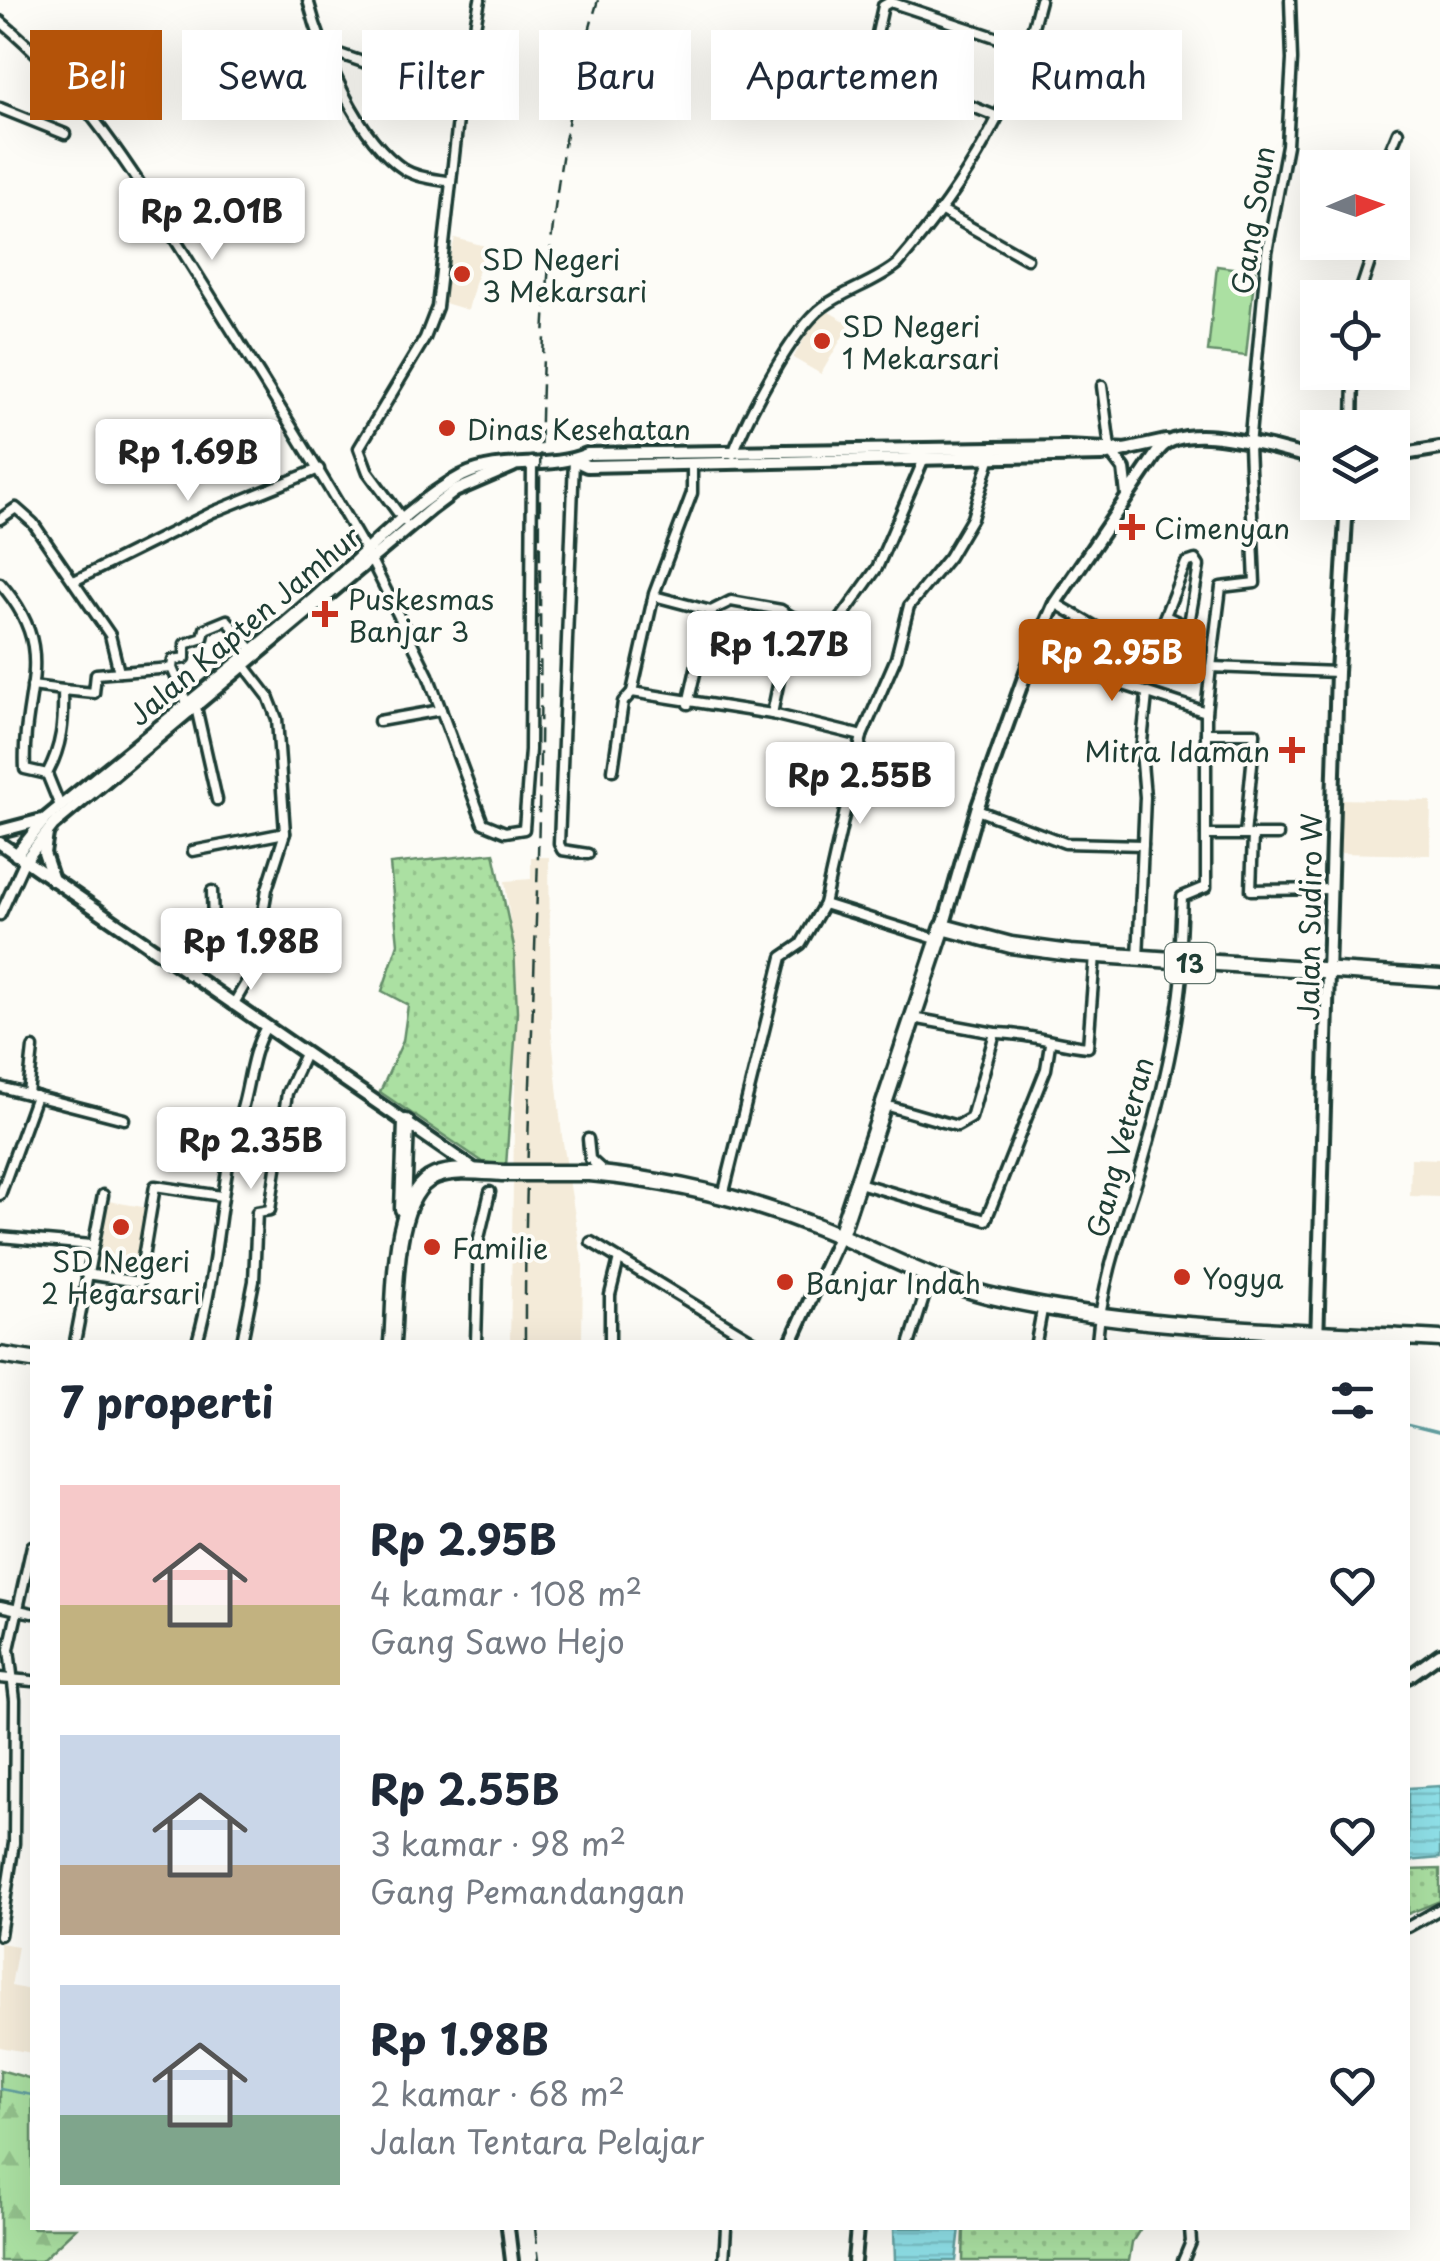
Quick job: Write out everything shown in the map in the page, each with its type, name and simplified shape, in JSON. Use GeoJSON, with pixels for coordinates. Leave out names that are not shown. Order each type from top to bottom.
{"type":"FeatureCollection","features":[{"type":"Feature","properties":{"kind":"highway","name":"13"},"geometry":{"type":"LineString","coordinates":[[941,934],[1181,963],[1440,978]]}},
{"type":"Feature","properties":{"kind":"highway"},"geometry":{"type":"LineString","coordinates":[[840,1236],[941,934]]}},
{"type":"Feature","properties":{"kind":"highway"},"geometry":{"type":"LineString","coordinates":[[392,1340],[406,1122]]}},
{"type":"Feature","properties":{"kind":"highway"},"geometry":{"type":"LineString","coordinates":[[402,1220],[419,1186],[446,1172],[590,1172],[720,1195],[840,1236],[932,1276],[986,1294],[1099,1316],[1317,1337],[1440,1338]]}},
{"type":"Feature","properties":{"kind":"highway"},"geometry":{"type":"LineString","coordinates":[[0,1355],[30,1360]]}},
{"type":"Feature","properties":{"kind":"street"},"geometry":{"type":"LineString","coordinates":[[308,0],[318,30]]}},
{"type":"Feature","properties":{"kind":"street"},"geometry":{"type":"LineString","coordinates":[[474,30],[480,0]]}},
{"type":"Feature","properties":{"kind":"street"},"geometry":{"type":"LineString","coordinates":[[1032,30],[1040,0]]}},
{"type":"Feature","properties":{"kind":"street","name":"Gang Soun"},"geometry":{"type":"LineString","coordinates":[[1211,666],[1221,587],[1254,583],[1249,446],[1267,252],[1287,145],[1292,60],[1290,0]]}},
{"type":"Feature","properties":{"kind":"street"},"geometry":{"type":"LineString","coordinates":[[994,37],[886,3],[869,62],[994,115]]}},
{"type":"Feature","properties":{"kind":"street"},"geometry":{"type":"LineString","coordinates":[[0,21],[81,99],[168,224],[370,558],[441,710],[483,823],[505,832],[526,826],[532,462]]}},
{"type":"Feature","properties":{"kind":"street"},"geometry":{"type":"LineString","coordinates":[[342,92],[398,165],[410,173],[451,182]]}},
{"type":"Feature","properties":{"kind":"street"},"geometry":{"type":"LineString","coordinates":[[0,108],[65,134]]}},
{"type":"Feature","properties":{"kind":"street"},"geometry":{"type":"LineString","coordinates":[[404,521],[368,472],[358,448],[425,338],[437,307],[459,120]]}},
{"type":"Feature","properties":{"kind":"street"},"geometry":{"type":"LineString","coordinates":[[734,459],[758,401],[808,320],[825,305],[884,276],[978,160],[997,120]]}},
{"type":"Feature","properties":{"kind":"street"},"geometry":{"type":"LineString","coordinates":[[1390,150],[1398,132]]}},
{"type":"Feature","properties":{"kind":"street"},"geometry":{"type":"LineString","coordinates":[[940,210],[1027,259]]}},
{"type":"Feature","properties":{"kind":"street"},"geometry":{"type":"LineString","coordinates":[[1102,386],[1110,450],[1124,469],[1127,496]]}},
{"type":"Feature","properties":{"kind":"street","name":"Jalan Kapten Jamhur"},"geometry":{"type":"LineString","coordinates":[[640,459],[1128,450],[1204,434],[1300,456]]}},
{"type":"Feature","properties":{"kind":"street"},"geometry":{"type":"LineString","coordinates":[[824,904],[941,934],[977,810],[1032,655],[1056,603],[1167,440]]}},
{"type":"Feature","properties":{"kind":"street"},"geometry":{"type":"LineString","coordinates":[[1410,453],[1440,448]]}},
{"type":"Feature","properties":{"kind":"street","name":"Jalan Kapten Jamhur"},"geometry":{"type":"LineString","coordinates":[[862,455],[924,460],[1110,450]]}},
{"type":"Feature","properties":{"kind":"street","name":"Jalan Kapten Jamhur"},"geometry":{"type":"LineString","coordinates":[[20,858],[60,806],[243,663],[370,558],[404,521],[455,480],[492,464],[574,460],[587,454],[692,464],[734,459]]}},
{"type":"Feature","properties":{"kind":"street"},"geometry":{"type":"LineString","coordinates":[[588,1139],[595,1167],[693,1183],[720,1195],[782,956],[801,944],[824,904],[862,736],[896,658],[910,606],[949,558],[972,518],[990,458]]}},
{"type":"Feature","properties":{"kind":"street"},"geometry":{"type":"LineString","coordinates":[[574,460],[559,844],[562,850],[588,854]]}},
{"type":"Feature","properties":{"kind":"street"},"geometry":{"type":"LineString","coordinates":[[654,596],[711,612],[731,601],[781,610],[828,627],[836,624],[877,568],[924,460]]}},
{"type":"Feature","properties":{"kind":"street","name":"Jalan Kapten Jamhur"},"geometry":{"type":"LineString","coordinates":[[243,663],[252,650],[455,491],[518,464]]}},
{"type":"Feature","properties":{"kind":"street"},"geometry":{"type":"LineString","coordinates":[[612,770],[623,702],[632,692],[654,596],[692,493],[692,464]]}},
{"type":"Feature","properties":{"kind":"street"},"geometry":{"type":"LineString","coordinates":[[74,580],[213,512],[319,469]]}},
{"type":"Feature","properties":{"kind":"street"},"geometry":{"type":"LineString","coordinates":[[0,519],[19,508],[74,580],[116,646],[119,672]]}},
{"type":"Feature","properties":{"kind":"street","name":"Jalan Sudiro W"},"geometry":{"type":"LineString","coordinates":[[1317,1337],[1337,672],[1346,520]]}},
{"type":"Feature","properties":{"kind":"street"},"geometry":{"type":"LineString","coordinates":[[1056,603],[1102,631],[1148,658],[1180,676],[1199,566],[1195,560],[1186,563],[1148,658]]}},
{"type":"Feature","properties":{"kind":"street"},"geometry":{"type":"LineString","coordinates":[[0,583],[16,602],[36,643],[24,764],[28,772],[47,774]]}},
{"type":"Feature","properties":{"kind":"street"},"geometry":{"type":"LineString","coordinates":[[1165,616],[1188,627]]}},
{"type":"Feature","properties":{"kind":"street"},"geometry":{"type":"LineString","coordinates":[[772,714],[792,617]]}},
{"type":"Feature","properties":{"kind":"street"},"geometry":{"type":"LineString","coordinates":[[217,800],[192,705],[172,668],[173,660],[185,658],[185,644],[204,638],[205,629],[227,620],[252,650]]}},
{"type":"Feature","properties":{"kind":"street"},"geometry":{"type":"LineString","coordinates":[[1087,668],[1102,631]]}},
{"type":"Feature","properties":{"kind":"street"},"geometry":{"type":"LineString","coordinates":[[688,704],[703,638]]}},
{"type":"Feature","properties":{"kind":"street"},"geometry":{"type":"LineString","coordinates":[[1032,655],[1206,712]]}},
{"type":"Feature","properties":{"kind":"street"},"geometry":{"type":"LineString","coordinates":[[234,1006],[253,971],[267,888],[284,833],[278,719],[268,696],[243,663]]}},
{"type":"Feature","properties":{"kind":"street"},"geometry":{"type":"LineString","coordinates":[[1278,835],[1206,835],[1206,712],[1211,666],[1337,672]]}},
{"type":"Feature","properties":{"kind":"street"},"geometry":{"type":"LineString","coordinates":[[32,686],[94,693],[96,674],[172,668]]}},
{"type":"Feature","properties":{"kind":"street"},"geometry":{"type":"LineString","coordinates":[[60,806],[47,774],[61,740],[64,690]]}},
{"type":"Feature","properties":{"kind":"street"},"geometry":{"type":"LineString","coordinates":[[632,692],[688,704],[772,714],[862,736]]}},
{"type":"Feature","properties":{"kind":"street"},"geometry":{"type":"LineString","coordinates":[[1138,959],[1143,845],[1141,751],[1148,695]]}},
{"type":"Feature","properties":{"kind":"street"},"geometry":{"type":"LineString","coordinates":[[379,721],[441,710]]}},
{"type":"Feature","properties":{"kind":"street"},"geometry":{"type":"LineString","coordinates":[[1206,733],[1255,734],[1249,835],[1252,890],[1331,889]]}},
{"type":"Feature","properties":{"kind":"street","name":"Jalan Kapten Jamhur"},"geometry":{"type":"LineString","coordinates":[[49,822],[136,749]]}},
{"type":"Feature","properties":{"kind":"street"},"geometry":{"type":"LineString","coordinates":[[977,810],[1065,843],[1143,845]]}},
{"type":"Feature","properties":{"kind":"street"},"geometry":{"type":"LineString","coordinates":[[0,831],[49,822],[44,853],[53,882]]}},
{"type":"Feature","properties":{"kind":"street"},"geometry":{"type":"LineString","coordinates":[[193,852],[284,833]]}},
{"type":"Feature","properties":{"kind":"street","name":"Gang Veteran"},"geometry":{"type":"LineString","coordinates":[[1097,1340],[1107,1272],[1154,1120],[1176,1022],[1182,897],[1206,887],[1206,835]]}},
{"type":"Feature","properties":{"kind":"street"},"geometry":{"type":"LineString","coordinates":[[0,843],[480,1173]]}},
{"type":"Feature","properties":{"kind":"street"},"geometry":{"type":"LineString","coordinates":[[0,915],[20,858]]}},
{"type":"Feature","properties":{"kind":"street"},"geometry":{"type":"LineString","coordinates":[[188,975],[213,925],[212,891]]}},
{"type":"Feature","properties":{"kind":"street"},"geometry":{"type":"LineString","coordinates":[[913,1018],[996,1033],[1021,1033],[1050,1044],[1088,1046],[1095,955]]}},
{"type":"Feature","properties":{"kind":"street"},"geometry":{"type":"LineString","coordinates":[[197,1340],[218,1246],[221,1196],[234,1132],[248,1092],[254,1046],[266,1027]]}},
{"type":"Feature","properties":{"kind":"street"},"geometry":{"type":"LineString","coordinates":[[885,1105],[965,1124],[971,1118],[996,1033]]}},
{"type":"Feature","properties":{"kind":"street"},"geometry":{"type":"LineString","coordinates":[[858,1182],[986,1220],[1046,1069],[1050,1044]]}},
{"type":"Feature","properties":{"kind":"street"},"geometry":{"type":"LineString","coordinates":[[0,1195],[32,1095],[33,1048]]}},
{"type":"Feature","properties":{"kind":"street"},"geometry":{"type":"LineString","coordinates":[[242,1340],[254,1281],[257,1210],[270,1210],[287,1093],[305,1054]]}},
{"type":"Feature","properties":{"kind":"street"},"geometry":{"type":"LineString","coordinates":[[0,1088],[124,1119]]}},
{"type":"Feature","properties":{"kind":"street"},"geometry":{"type":"LineString","coordinates":[[234,1132],[279,1144]]}},
{"type":"Feature","properties":{"kind":"street"},"geometry":{"type":"LineString","coordinates":[[86,1274],[138,1282],[154,1186],[221,1196]]}},
{"type":"Feature","properties":{"kind":"street"},"geometry":{"type":"LineString","coordinates":[[476,1340],[480,1238],[490,1192]]}},
{"type":"Feature","properties":{"kind":"street"},"geometry":{"type":"LineString","coordinates":[[75,1340],[90,1245],[103,1195]]}},
{"type":"Feature","properties":{"kind":"street"},"geometry":{"type":"LineString","coordinates":[[0,1236],[90,1245]]}},
{"type":"Feature","properties":{"kind":"street"},"geometry":{"type":"LineString","coordinates":[[792,1340],[840,1236]]}},
{"type":"Feature","properties":{"kind":"street"},"geometry":{"type":"LineString","coordinates":[[591,1242],[753,1340]]}},
{"type":"Feature","properties":{"kind":"street"},"geometry":{"type":"LineString","coordinates":[[610,1340],[610,1295],[619,1259]]}},
{"type":"Feature","properties":{"kind":"street"},"geometry":{"type":"LineString","coordinates":[[911,1340],[932,1276]]}},
{"type":"Feature","properties":{"kind":"street"},"geometry":{"type":"LineString","coordinates":[[1036,1340],[1043,1305]]}},
{"type":"Feature","properties":{"kind":"street"},"geometry":{"type":"LineString","coordinates":[[0,1935],[14,1829],[14,1679],[9,1649],[30,1555]]}},
{"type":"Feature","properties":{"kind":"street"},"geometry":{"type":"LineString","coordinates":[[0,1606],[30,1613]]}},
{"type":"Feature","properties":{"kind":"street"},"geometry":{"type":"LineString","coordinates":[[1410,1676],[1440,1654]]}},
{"type":"Feature","properties":{"kind":"street"},"geometry":{"type":"LineString","coordinates":[[0,1678],[30,1680]]}},
{"type":"Feature","properties":{"kind":"street"},"geometry":{"type":"LineString","coordinates":[[0,1825],[14,1829]]}},
{"type":"Feature","properties":{"kind":"street"},"geometry":{"type":"LineString","coordinates":[[1410,1927],[1440,1908]]}},
{"type":"Feature","properties":{"kind":"street"},"geometry":{"type":"LineString","coordinates":[[508,2230],[512,2261]]}},
{"type":"Feature","properties":{"kind":"street"},"geometry":{"type":"LineString","coordinates":[[724,2261],[726,2230]]}},
{"type":"Feature","properties":{"kind":"street"},"geometry":{"type":"LineString","coordinates":[[854,2261],[856,2230]]}},
{"type":"Feature","properties":{"kind":"street"},"geometry":{"type":"LineString","coordinates":[[1183,2261],[1190,2230]]}},
{"type":"Feature","properties":{"kind":"shaded area","name":"SD Negeri 3 Mekarsari"},"geometry":{"type":"Polygon","coordinates":[[[455,238],[485,246],[468,310],[438,301],[455,238]]]}},
{"type":"Feature","properties":{"kind":"shaded area","name":"SD Negeri 1 Mekarsari"},"geometry":{"type":"Polygon","coordinates":[[[822,308],[850,324],[821,374],[793,358],[822,308]]]}},
{"type":"Feature","properties":{"kind":"shaded area"},"geometry":{"type":"Polygon","coordinates":[[[1336,799],[1431,801],[1430,855],[1335,853],[1336,799]]]}},
{"type":"Feature","properties":{"kind":"shaded area"},"geometry":{"type":"Polygon","coordinates":[[[531,857],[549,857],[551,1026],[562,1136],[583,1266],[582,1340],[510,1340],[517,977],[505,881],[531,879],[531,857]]]}},
{"type":"Feature","properties":{"kind":"shaded area"},"geometry":{"type":"Polygon","coordinates":[[[1411,1158],[1440,1159],[1440,1197],[1410,1196],[1411,1158]]]}},
{"type":"Feature","properties":{"kind":"shaded area","name":"SD Negeri 2 Hegarsari"},"geometry":{"type":"Polygon","coordinates":[[[102,1200],[149,1208],[137,1280],[87,1272],[102,1200]]]}},
{"type":"Feature","properties":{"kind":"shaded area"},"geometry":{"type":"Polygon","coordinates":[[[0,1943],[18,1946],[11,1986],[30,1990],[30,2053],[0,2047],[0,1943]]]}},
{"type":"Feature","properties":{"kind":"green space"},"geometry":{"type":"Polygon","coordinates":[[[1217,266],[1255,271],[1246,356],[1208,352],[1217,266]]]}},
{"type":"Feature","properties":{"kind":"green space"},"geometry":{"type":"Polygon","coordinates":[[[494,853],[514,947],[517,1012],[506,1166],[483,1162],[380,1092],[403,1041],[408,1005],[382,991],[398,944],[390,864],[494,853]]]}},
{"type":"Feature","properties":{"kind":"green space"},"geometry":{"type":"Polygon","coordinates":[[[1440,1869],[1440,1901],[1410,1913],[1410,1870],[1440,1869]]]}},
{"type":"Feature","properties":{"kind":"green space"},"geometry":{"type":"Polygon","coordinates":[[[0,2070],[30,2078],[30,2230],[74,2230],[41,2261],[0,2261],[0,2070]]]}},
{"type":"Feature","properties":{"kind":"green space"},"geometry":{"type":"Polygon","coordinates":[[[964,2230],[1140,2230],[1132,2242],[1129,2261],[963,2261],[964,2230]]]}},
{"type":"Feature","properties":{"kind":"water"},"geometry":{"type":"Polygon","coordinates":[[[1440,1786],[1440,1858],[1410,1861],[1410,1788],[1440,1786]]]}},
{"type":"Feature","properties":{"kind":"water"},"geometry":{"type":"Polygon","coordinates":[[[894,2230],[960,2230],[956,2261],[895,2261],[894,2230]]]}},
{"type":"Feature","properties":{"kind":"waterway"},"geometry":{"type":"LineString","coordinates":[[1410,1426],[1440,1433]]}},
{"type":"Feature","properties":{"kind":"waterway"},"geometry":{"type":"LineString","coordinates":[[0,2089],[30,2095]]}},
{"type":"Feature","properties":{"kind":"railway"},"geometry":{"type":"LineString","coordinates":[[525,1340],[539,826],[542,373],[558,184],[574,91],[598,0]]}},
{"type":"Feature","properties":{"kind":"railway"},"geometry":{"type":"LineString","coordinates":[[535,2230],[539,2261]]}},
{"type":"Feature","properties":{"kind":"place","name":"SD Negeri 3 Mekarsari"},"geometry":{"type":"Point","coordinates":[462,274]}},
{"type":"Feature","properties":{"kind":"place","name":"SD Negeri 1 Mekarsari"},"geometry":{"type":"Point","coordinates":[822,341]}},
{"type":"Feature","properties":{"kind":"place","name":"Dinas Kesehatan"},"geometry":{"type":"Point","coordinates":[447,428]}},
{"type":"Feature","properties":{"kind":"place","name":"Cimenyan"},"geometry":{"type":"Point","coordinates":[1132,527]}},
{"type":"Feature","properties":{"kind":"place","name":"Puskesmas Banjar 3"},"geometry":{"type":"Point","coordinates":[325,614]}},
{"type":"Feature","properties":{"kind":"place","name":"Mitra Idaman"},"geometry":{"type":"Point","coordinates":[1292,750]}},
{"type":"Feature","properties":{"kind":"place","name":"SD Negeri 2 Hegarsari"},"geometry":{"type":"Point","coordinates":[121,1227]}},
{"type":"Feature","properties":{"kind":"place","name":"Familie"},"geometry":{"type":"Point","coordinates":[432,1247]}},
{"type":"Feature","properties":{"kind":"place","name":"Yogya"},"geometry":{"type":"Point","coordinates":[1182,1277]}},
{"type":"Feature","properties":{"kind":"place","name":"Banjar Indah"},"geometry":{"type":"Point","coordinates":[785,1282]}}]}
